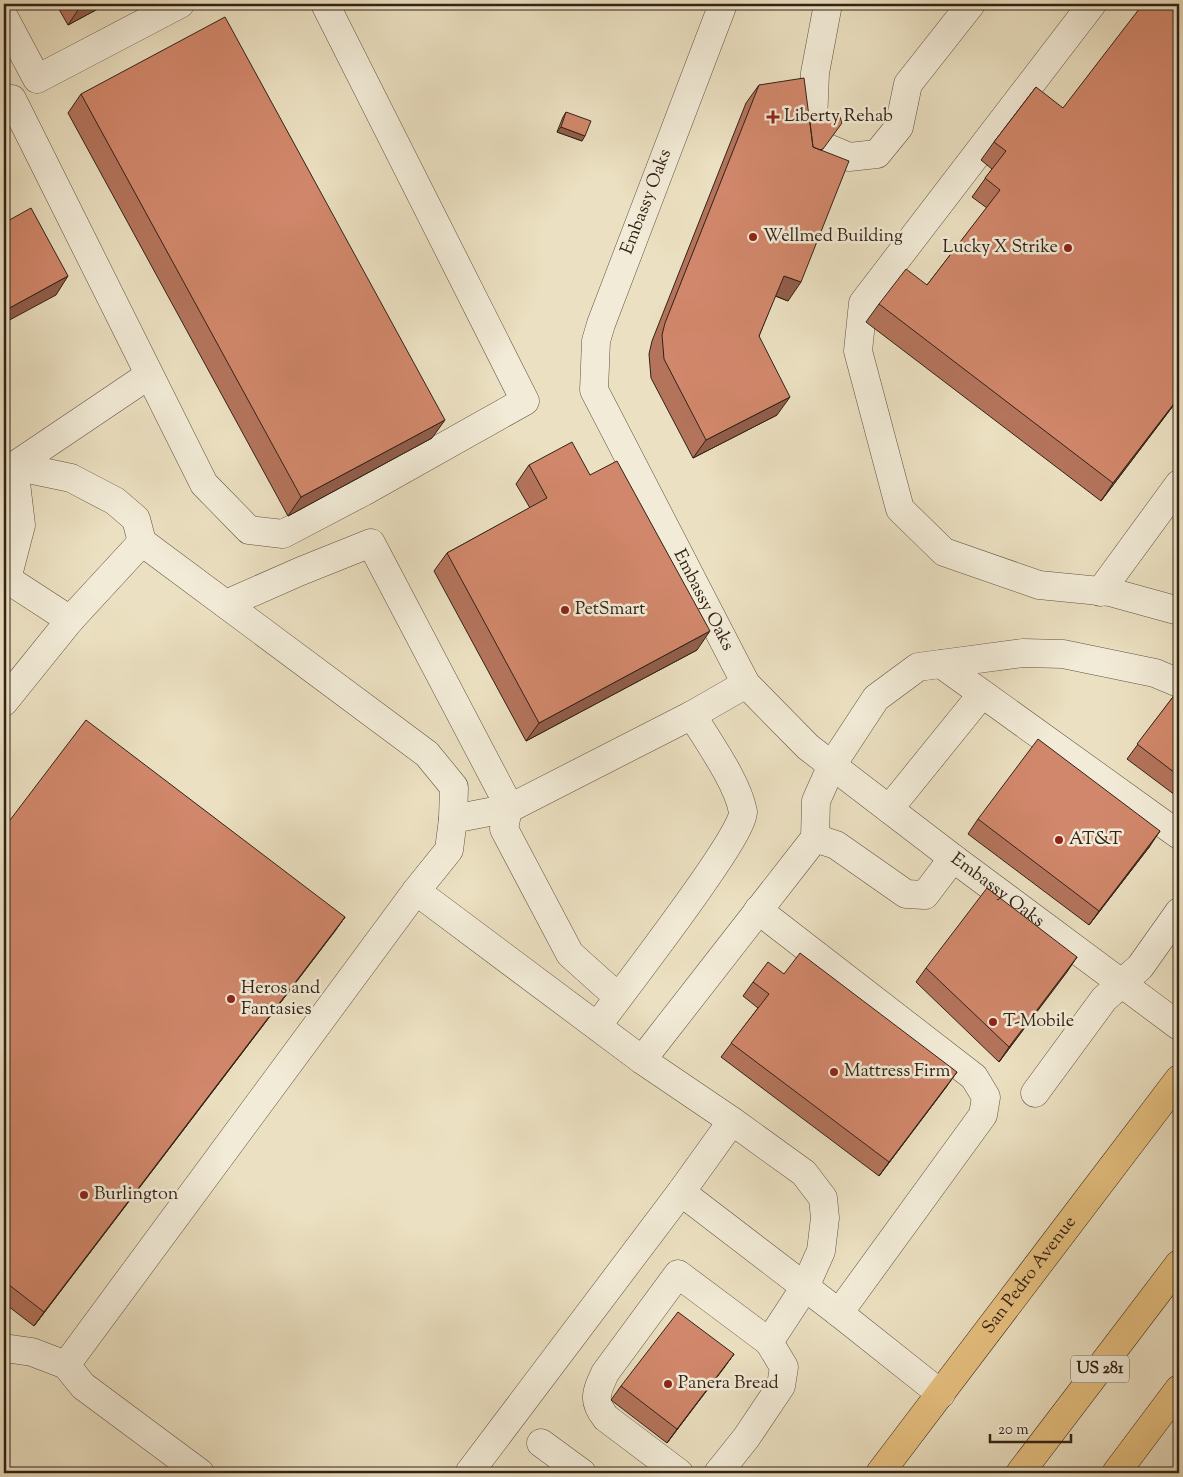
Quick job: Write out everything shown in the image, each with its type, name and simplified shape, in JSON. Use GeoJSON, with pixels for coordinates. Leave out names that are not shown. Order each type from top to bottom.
{"type":"FeatureCollection","features":[{"type":"Feature","properties":{"kind":"main road","name":"San Pedro Avenue"},"geometry":{"type":"LineString","coordinates":[[880,1473],[1179,1079]]}},
{"type":"Feature","properties":{"kind":"main road","name":"US 281"},"geometry":{"type":"LineString","coordinates":[[1020,1473],[1179,1264]]}},
{"type":"Feature","properties":{"kind":"main road"},"geometry":{"type":"LineString","coordinates":[[1116,1473],[1179,1390]]}},
{"type":"Feature","properties":{"kind":"street"},"geometry":{"type":"LineString","coordinates":[[180,4],[37,79],[8,101],[204,484],[250,530],[282,534],[363,492],[525,401],[325,4]]}},
{"type":"Feature","properties":{"kind":"street","name":"Embassy Oaks"},"geometry":{"type":"LineString","coordinates":[[723,4],[601,324],[596,341],[594,390],[746,684],[808,747],[953,858],[1179,1026]]}},
{"type":"Feature","properties":{"kind":"street"},"geometry":{"type":"LineString","coordinates":[[813,122],[815,73],[828,4]]}},
{"type":"Feature","properties":{"kind":"street"},"geometry":{"type":"LineString","coordinates":[[825,147],[849,157],[877,154],[899,127],[908,84],[972,4]]}},
{"type":"Feature","properties":{"kind":"street"},"geometry":{"type":"LineString","coordinates":[[1092,4],[863,303],[858,350],[900,509],[944,552],[1039,585],[1110,592],[1179,611]]}},
{"type":"Feature","properties":{"kind":"street"},"geometry":{"type":"LineString","coordinates":[[4,17],[37,79]]}},
{"type":"Feature","properties":{"kind":"street"},"geometry":{"type":"LineString","coordinates":[[14,466],[149,374]]}},
{"type":"Feature","properties":{"kind":"street"},"geometry":{"type":"LineString","coordinates":[[14,466],[71,478],[115,501],[136,519],[142,542],[427,754],[454,787],[453,819],[449,850],[416,891],[66,1365]]}},
{"type":"Feature","properties":{"kind":"street"},"geometry":{"type":"LineString","coordinates":[[14,466],[21,524],[5,581],[70,620]]}},
{"type":"Feature","properties":{"kind":"street"},"geometry":{"type":"LineString","coordinates":[[1100,592],[1179,484]]}},
{"type":"Feature","properties":{"kind":"street"},"geometry":{"type":"LineString","coordinates":[[4,702],[70,620],[142,542]]}},
{"type":"Feature","properties":{"kind":"street"},"geometry":{"type":"LineString","coordinates":[[226,604],[371,543],[507,818],[570,954],[618,997]]}},
{"type":"Feature","properties":{"kind":"street"},"geometry":{"type":"LineString","coordinates":[[642,1060],[815,838],[816,801],[832,765],[876,698],[918,667],[1023,653],[1063,654],[1155,674],[1179,683]]}},
{"type":"Feature","properties":{"kind":"street"},"geometry":{"type":"LineString","coordinates":[[940,664],[1179,835]]}},
{"type":"Feature","properties":{"kind":"street"},"geometry":{"type":"LineString","coordinates":[[453,819],[507,818],[746,684]]}},
{"type":"Feature","properties":{"kind":"street"},"geometry":{"type":"LineString","coordinates":[[889,809],[982,694]]}},
{"type":"Feature","properties":{"kind":"street"},"geometry":{"type":"LineString","coordinates":[[598,1025],[712,870],[737,830],[743,814],[736,789],[692,714]]}},
{"type":"Feature","properties":{"kind":"street"},"geometry":{"type":"LineString","coordinates":[[815,838],[836,845],[906,894],[925,895],[953,858]]}},
{"type":"Feature","properties":{"kind":"street"},"geometry":{"type":"LineString","coordinates":[[416,891],[598,1025],[642,1060],[804,1173],[823,1198],[825,1218],[820,1251],[805,1287],[769,1342]]}},
{"type":"Feature","properties":{"kind":"street"},"geometry":{"type":"LineString","coordinates":[[758,910],[974,1077],[986,1097],[983,1115],[839,1313]]}},
{"type":"Feature","properties":{"kind":"street"},"geometry":{"type":"LineString","coordinates":[[1035,1092],[1104,999],[1140,967],[1179,912]]}},
{"type":"Feature","properties":{"kind":"street"},"geometry":{"type":"LineString","coordinates":[[469,1473],[681,1192],[732,1121]]}},
{"type":"Feature","properties":{"kind":"street"},"geometry":{"type":"LineString","coordinates":[[681,1192],[941,1394]]}},
{"type":"Feature","properties":{"kind":"street"},"geometry":{"type":"LineString","coordinates":[[679,1473],[606,1418],[597,1406],[597,1391],[604,1373],[678,1274],[769,1342],[784,1367],[781,1386],[746,1438],[718,1473]]}},
{"type":"Feature","properties":{"kind":"street"},"geometry":{"type":"LineString","coordinates":[[4,1348],[32,1352],[66,1365],[83,1386],[200,1473]]}},
{"type":"Feature","properties":{"kind":"street"},"geometry":{"type":"LineString","coordinates":[[541,1442],[582,1473]]}},
{"type":"Feature","properties":{"kind":"building","name":"Lucky X Strike"},"geometry":{"type":"Polygon","coordinates":[[[1143,4],[1179,4],[1179,397],[1113,483],[879,304],[906,269],[927,285],[1000,190],[985,178],[1006,151],[994,142],[1036,87],[1063,108],[1143,4]]]}},
{"type":"Feature","properties":{"kind":"building"},"geometry":{"type":"Polygon","coordinates":[[[225,17],[445,420],[301,497],[81,94],[225,17]]]}},
{"type":"Feature","properties":{"kind":"building","name":"Wellmed Building"},"geometry":{"type":"Polygon","coordinates":[[[804,78],[813,147],[849,161],[801,282],[784,276],[759,336],[790,397],[706,440],[664,359],[662,335],[665,323],[759,85],[804,78]]]}},
{"type":"Feature","properties":{"kind":"building"},"geometry":{"type":"Polygon","coordinates":[[[566,112],[591,121],[585,136],[561,127],[566,112]]]}},
{"type":"Feature","properties":{"kind":"building"},"geometry":{"type":"Polygon","coordinates":[[[840,117],[842,123],[823,149],[820,150],[813,147],[810,122],[840,117]]]}},
{"type":"Feature","properties":{"kind":"building"},"geometry":{"type":"Polygon","coordinates":[[[31,208],[68,276],[4,311],[4,223],[31,208]]]}},
{"type":"Feature","properties":{"kind":"building","name":"PetSmart"},"geometry":{"type":"Polygon","coordinates":[[[572,442],[590,475],[617,461],[710,631],[539,723],[447,553],[547,498],[529,465],[572,442]]]}},
{"type":"Feature","properties":{"kind":"building"},"geometry":{"type":"Polygon","coordinates":[[[1179,689],[1179,776],[1137,744],[1179,689]]]}},
{"type":"Feature","properties":{"kind":"building"},"geometry":{"type":"Polygon","coordinates":[[[86,720],[345,917],[44,1312],[4,1281],[4,828],[86,720]]]}},
{"type":"Feature","properties":{"kind":"building","name":"AT&T"},"geometry":{"type":"Polygon","coordinates":[[[1038,739],[1160,831],[1099,911],[978,819],[1038,739]]]}},
{"type":"Feature","properties":{"kind":"building","name":"T-Mobile"},"geometry":{"type":"Polygon","coordinates":[[[987,888],[1077,957],[1009,1047],[926,968],[987,888]]]}},
{"type":"Feature","properties":{"kind":"building","name":"Mattress Firm"},"geometry":{"type":"Polygon","coordinates":[[[800,953],[957,1072],[889,1162],[731,1043],[769,994],[753,982],[768,962],[784,974],[800,953]]]}},
{"type":"Feature","properties":{"kind":"building","name":"Panera Bread"},"geometry":{"type":"Polygon","coordinates":[[[678,1312],[734,1354],[677,1429],[621,1386],[678,1312]]]}},
{"type":"Feature","properties":{"kind":"place","name":"Liberty Rehab"},"geometry":{"type":"Point","coordinates":[773,117]}},
{"type":"Feature","properties":{"kind":"place","name":"Wellmed Building"},"geometry":{"type":"Point","coordinates":[753,237]}},
{"type":"Feature","properties":{"kind":"place","name":"Lucky X Strike"},"geometry":{"type":"Point","coordinates":[1068,248]}},
{"type":"Feature","properties":{"kind":"place","name":"PetSmart"},"geometry":{"type":"Point","coordinates":[565,610]}},
{"type":"Feature","properties":{"kind":"place","name":"AT&T"},"geometry":{"type":"Point","coordinates":[1059,840]}},
{"type":"Feature","properties":{"kind":"place","name":"Heros and Fantasies"},"geometry":{"type":"Point","coordinates":[231,999]}},
{"type":"Feature","properties":{"kind":"place","name":"T-Mobile"},"geometry":{"type":"Point","coordinates":[993,1022]}},
{"type":"Feature","properties":{"kind":"place","name":"Mattress Firm"},"geometry":{"type":"Point","coordinates":[834,1072]}},
{"type":"Feature","properties":{"kind":"place","name":"Burlington"},"geometry":{"type":"Point","coordinates":[84,1195]}},
{"type":"Feature","properties":{"kind":"place","name":"Panera Bread"},"geometry":{"type":"Point","coordinates":[668,1384]}}]}
